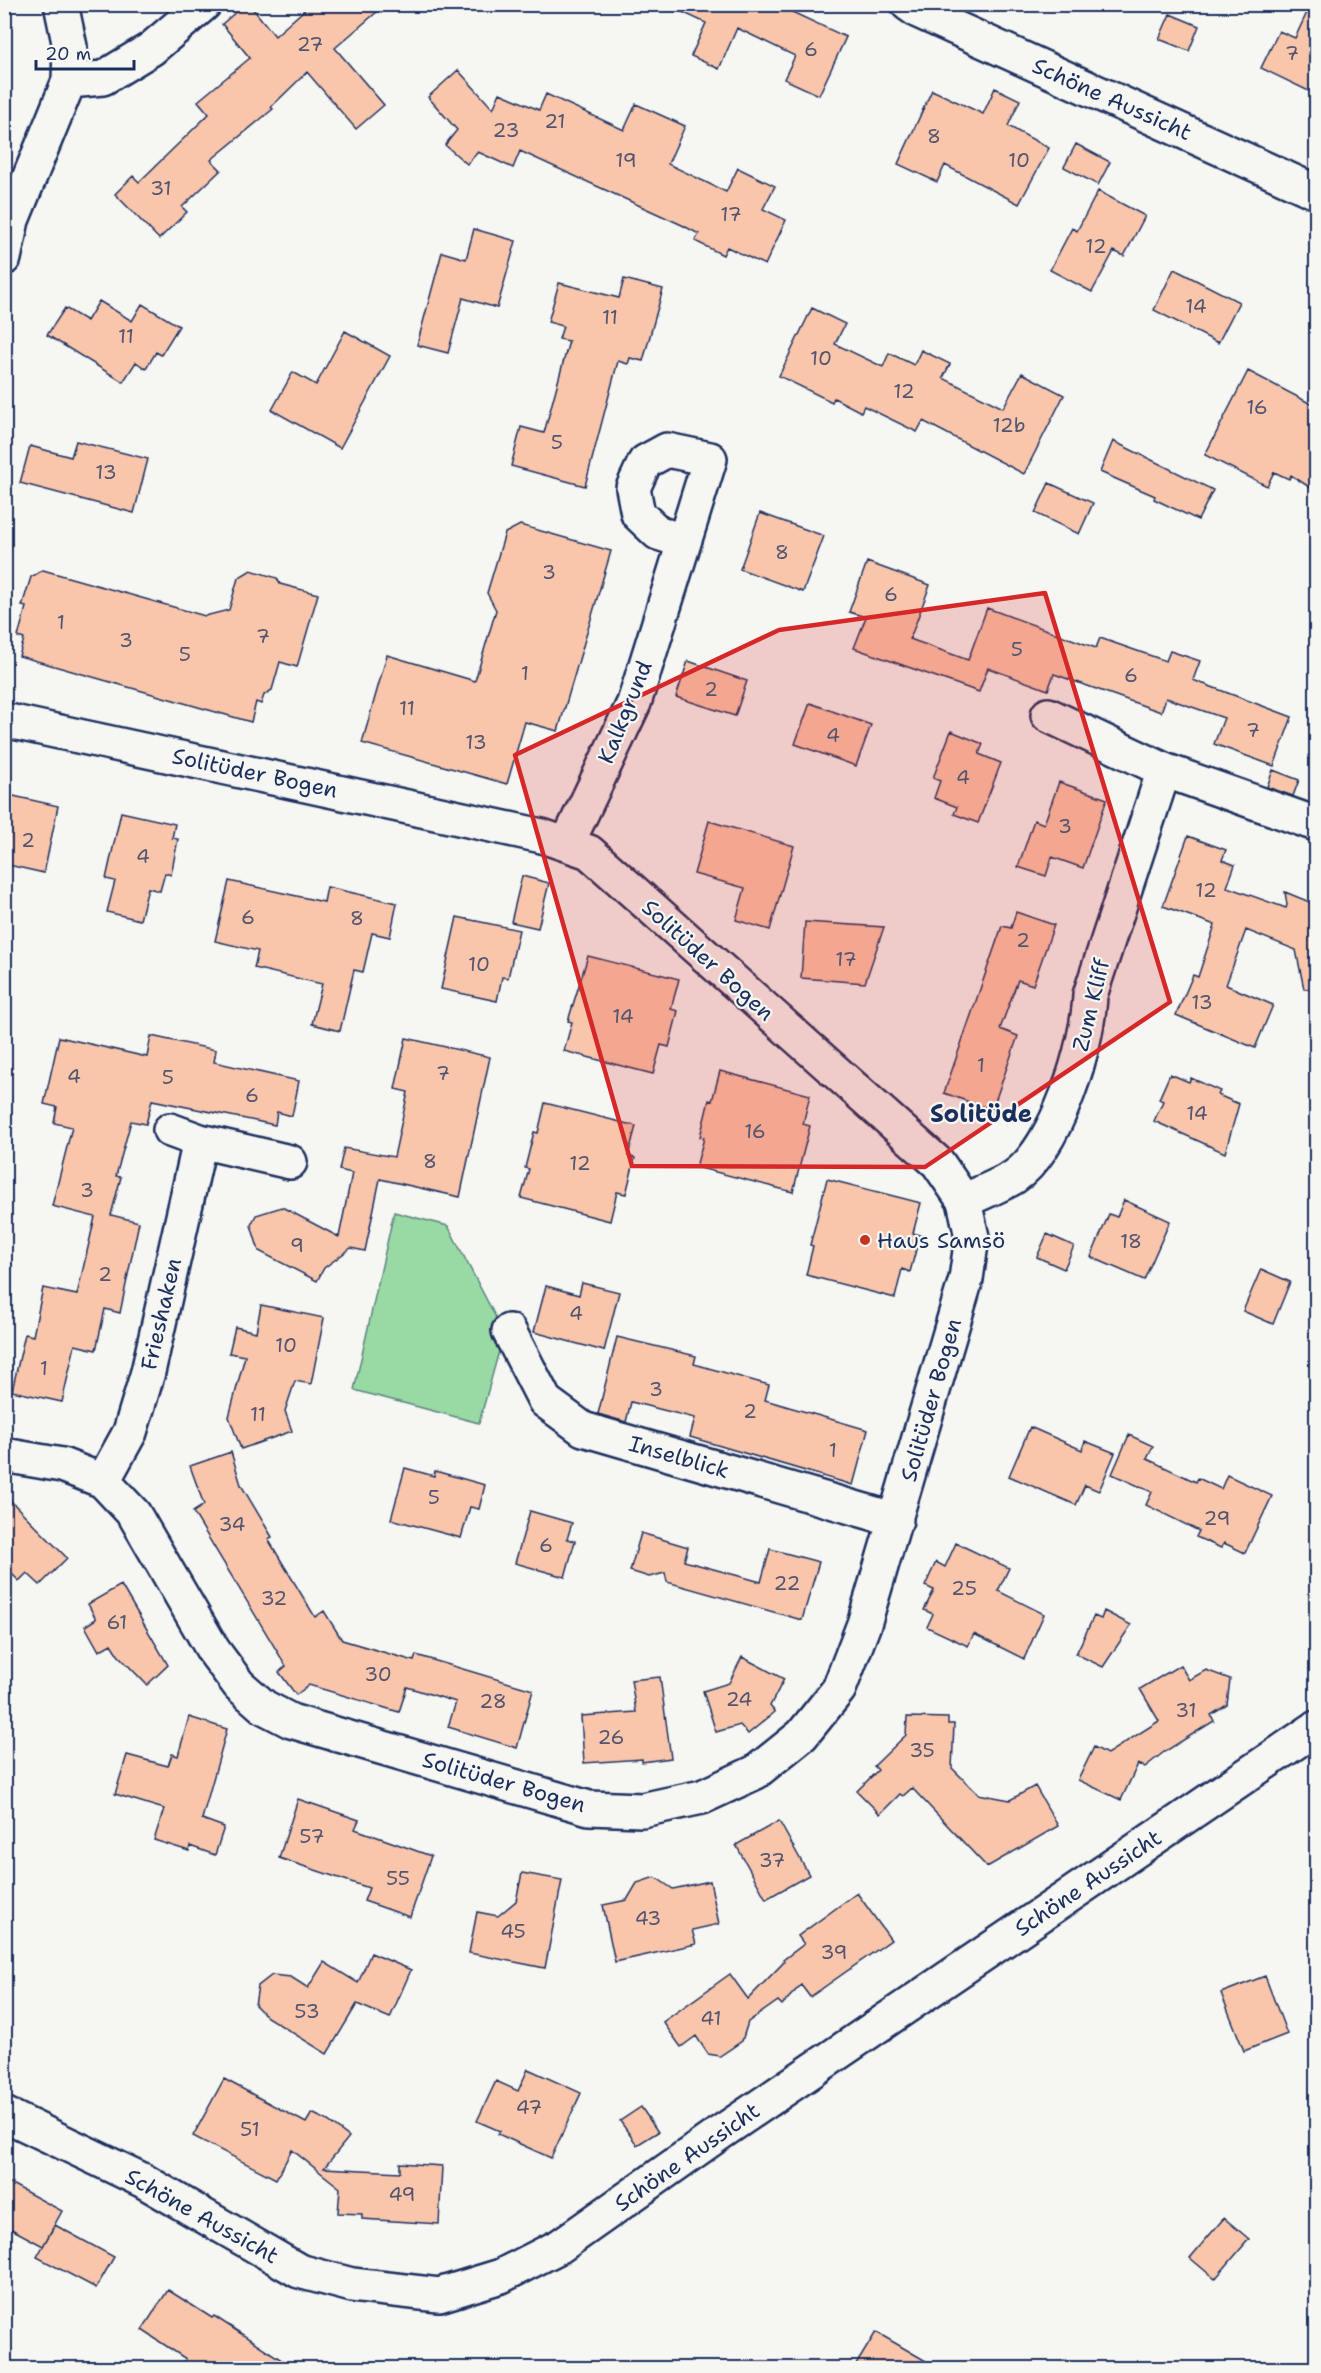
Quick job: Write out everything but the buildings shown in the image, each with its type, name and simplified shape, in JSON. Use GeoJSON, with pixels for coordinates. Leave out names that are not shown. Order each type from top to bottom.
{"type":"FeatureCollection","features":[{"type":"Feature","properties":{"kind":"street"},"geometry":{"type":"LineString","coordinates":[[4,258],[12,220],[69,81],[69,47],[61,4]]}},
{"type":"Feature","properties":{"kind":"street"},"geometry":{"type":"LineString","coordinates":[[69,81],[103,78],[151,49],[204,4]]}},
{"type":"Feature","properties":{"kind":"street","name":"Schöne Aussicht"},"geometry":{"type":"LineString","coordinates":[[908,4],[918,11],[1317,192]]}},
{"type":"Feature","properties":{"kind":"street","name":"Kalkgrund"},"geometry":{"type":"LineString","coordinates":[[567,844],[634,703],[683,541]]}},
{"type":"Feature","properties":{"kind":"street"},"geometry":{"type":"LineString","coordinates":[[1048,715],[1164,770],[1317,825]]}},
{"type":"Feature","properties":{"kind":"street","name":"Solitüder Bogen"},"geometry":{"type":"LineString","coordinates":[[4,720],[542,836],[589,852],[938,1162],[964,1201],[972,1237],[966,1279],[896,1520],[864,1624],[839,1689],[802,1735],[756,1772],[702,1797],[642,1810],[589,1808],[291,1721],[264,1707],[239,1685],[213,1650],[134,1514],[103,1481],[62,1465],[4,1455]]}},
{"type":"Feature","properties":{"kind":"street","name":"Zum Kliff"},"geometry":{"type":"LineString","coordinates":[[964,1201],[1015,1176],[1043,1147],[1062,1109],[1089,1021],[1090,995],[1164,770]]}},
{"type":"Feature","properties":{"kind":"street"},"geometry":{"type":"LineString","coordinates":[[170,1130],[200,1141],[290,1162]]}},
{"type":"Feature","properties":{"kind":"street","name":"Frieshaken"},"geometry":{"type":"LineString","coordinates":[[103,1481],[130,1432],[148,1372],[200,1141]]}},
{"type":"Feature","properties":{"kind":"street","name":"Inselblick"},"geometry":{"type":"LineString","coordinates":[[510,1331],[544,1401],[583,1429],[896,1520]]}},
{"type":"Feature","properties":{"kind":"street","name":"Schöne Aussicht"},"geometry":{"type":"LineString","coordinates":[[4,2114],[141,2180],[299,2271],[352,2285],[439,2295],[501,2276],[560,2246],[720,2133],[1317,1728]]}},
{"type":"Feature","properties":{"kind":"highlighted area"},"geometry":{"type":"Polygon","coordinates":[[[1045,593],[1170,1002],[925,1167],[632,1166],[515,755],[779,630],[1045,593]]]}},
{"type":"Feature","properties":{"kind":"green space"},"geometry":{"type":"Polygon","coordinates":[[[394,1212],[448,1226],[504,1333],[479,1423],[354,1390],[394,1212]]]}},
{"type":"Feature","properties":{"kind":"place","name":"Haus Samsö"},"geometry":{"type":"Point","coordinates":[865,1240]}},
{"type":"Feature","properties":{"kind":"district","name":"Solitüde"},"geometry":{"type":"Point","coordinates":[981,1114]}}]}
